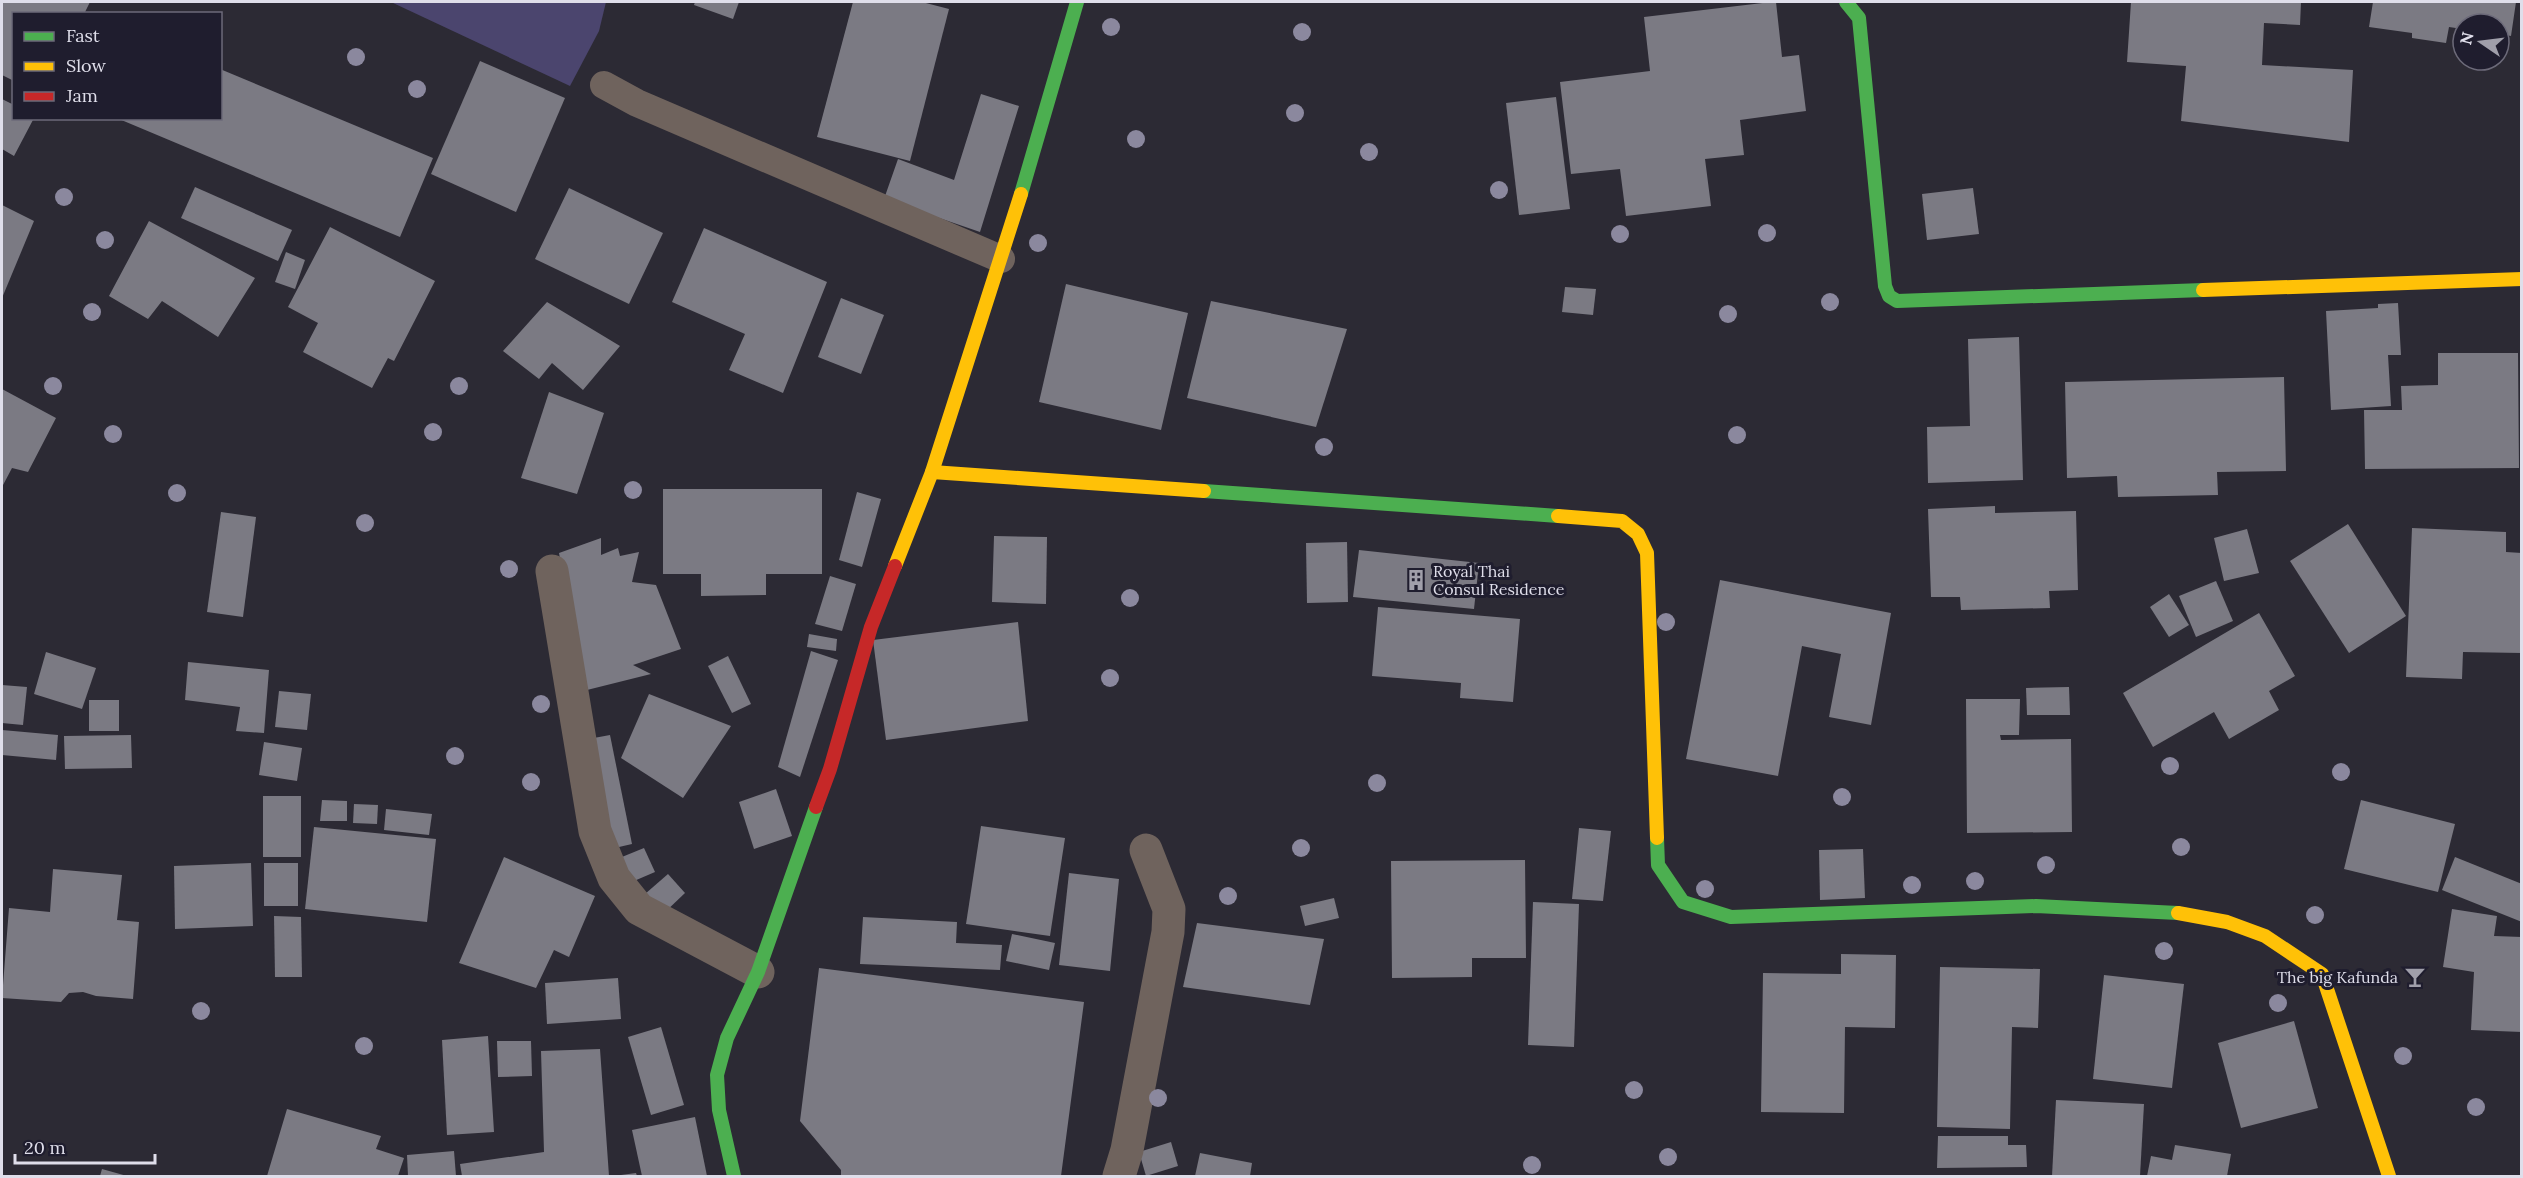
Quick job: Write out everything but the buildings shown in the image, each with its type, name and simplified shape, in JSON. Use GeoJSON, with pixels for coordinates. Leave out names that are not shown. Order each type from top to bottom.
{"type":"FeatureCollection","features":[{"type":"Feature","properties":{"kind":"street"},"geometry":{"type":"LineString","coordinates":[[734,1176],[719,1110],[717,1075],[727,1038],[758,972],[830,769],[871,627],[932,472],[1001,259],[1077,2]]}},
{"type":"Feature","properties":{"kind":"street"},"geometry":{"type":"LineString","coordinates":[[1845,2],[1859,18],[1885,286],[1889,296],[1897,302],[2522,279]]}},
{"type":"Feature","properties":{"kind":"street"},"geometry":{"type":"LineString","coordinates":[[932,472],[1622,521],[1638,534],[1647,554],[1658,865],[1683,902],[1731,917],[2036,906],[2175,913],[2227,921],[2265,936],[2322,974],[2389,1176]]}},
{"type":"Feature","properties":{"kind":"street"},"geometry":{"type":"LineString","coordinates":[[552,571],[595,831],[614,878],[639,909],[758,972]]}},
{"type":"Feature","properties":{"kind":"street"},"geometry":{"type":"LineString","coordinates":[[1119,1176],[1127,1150],[1168,932],[1169,909],[1146,850]]}},
{"type":"Feature","properties":{"kind":"lane"},"geometry":{"type":"LineString","coordinates":[[604,85],[648,108],[1001,259]]}},
{"type":"Feature","properties":{"kind":"shaded area"},"geometry":{"type":"Polygon","coordinates":[[[391,2],[606,2],[599,31],[570,86],[391,2]]]}},
{"type":"Feature","properties":{"kind":"traffic: fast"},"geometry":{"type":"LineString","coordinates":[[1021,194],[1077,2]]}},
{"type":"Feature","properties":{"kind":"traffic: fast"},"geometry":{"type":"LineString","coordinates":[[1846,2],[1859,18],[1885,286],[1889,296],[1897,301],[2203,290]]}},
{"type":"Feature","properties":{"kind":"traffic: fast"},"geometry":{"type":"LineString","coordinates":[[1204,491],[1558,516]]}},
{"type":"Feature","properties":{"kind":"traffic: fast"},"geometry":{"type":"LineString","coordinates":[[734,1176],[719,1110],[717,1075],[727,1038],[758,972],[816,807]]}},
{"type":"Feature","properties":{"kind":"traffic: fast"},"geometry":{"type":"LineString","coordinates":[[1657,838],[1658,865],[1683,902],[1731,917],[2036,906],[2178,913]]}},
{"type":"Feature","properties":{"kind":"traffic: slow"},"geometry":{"type":"LineString","coordinates":[[895,566],[932,472],[1021,194]]}},
{"type":"Feature","properties":{"kind":"traffic: slow"},"geometry":{"type":"LineString","coordinates":[[2203,290],[2522,279]]}},
{"type":"Feature","properties":{"kind":"traffic: slow"},"geometry":{"type":"LineString","coordinates":[[932,472],[1204,491]]}},
{"type":"Feature","properties":{"kind":"traffic: slow"},"geometry":{"type":"LineString","coordinates":[[1558,516],[1622,521],[1638,534],[1647,553],[1657,838]]}},
{"type":"Feature","properties":{"kind":"traffic: slow"},"geometry":{"type":"LineString","coordinates":[[2178,913],[2227,922],[2265,936],[2322,974],[2389,1176]]}},
{"type":"Feature","properties":{"kind":"traffic: jam"},"geometry":{"type":"LineString","coordinates":[[816,807],[830,769],[871,627],[895,566]]}},
{"type":"Feature","properties":{"kind":"place","name":"Royal Thai Consul Residence"},"geometry":{"type":"Point","coordinates":[1416,580]}},
{"type":"Feature","properties":{"kind":"place","name":"The big Kafunda"},"geometry":{"type":"Point","coordinates":[2415,977]}}]}
